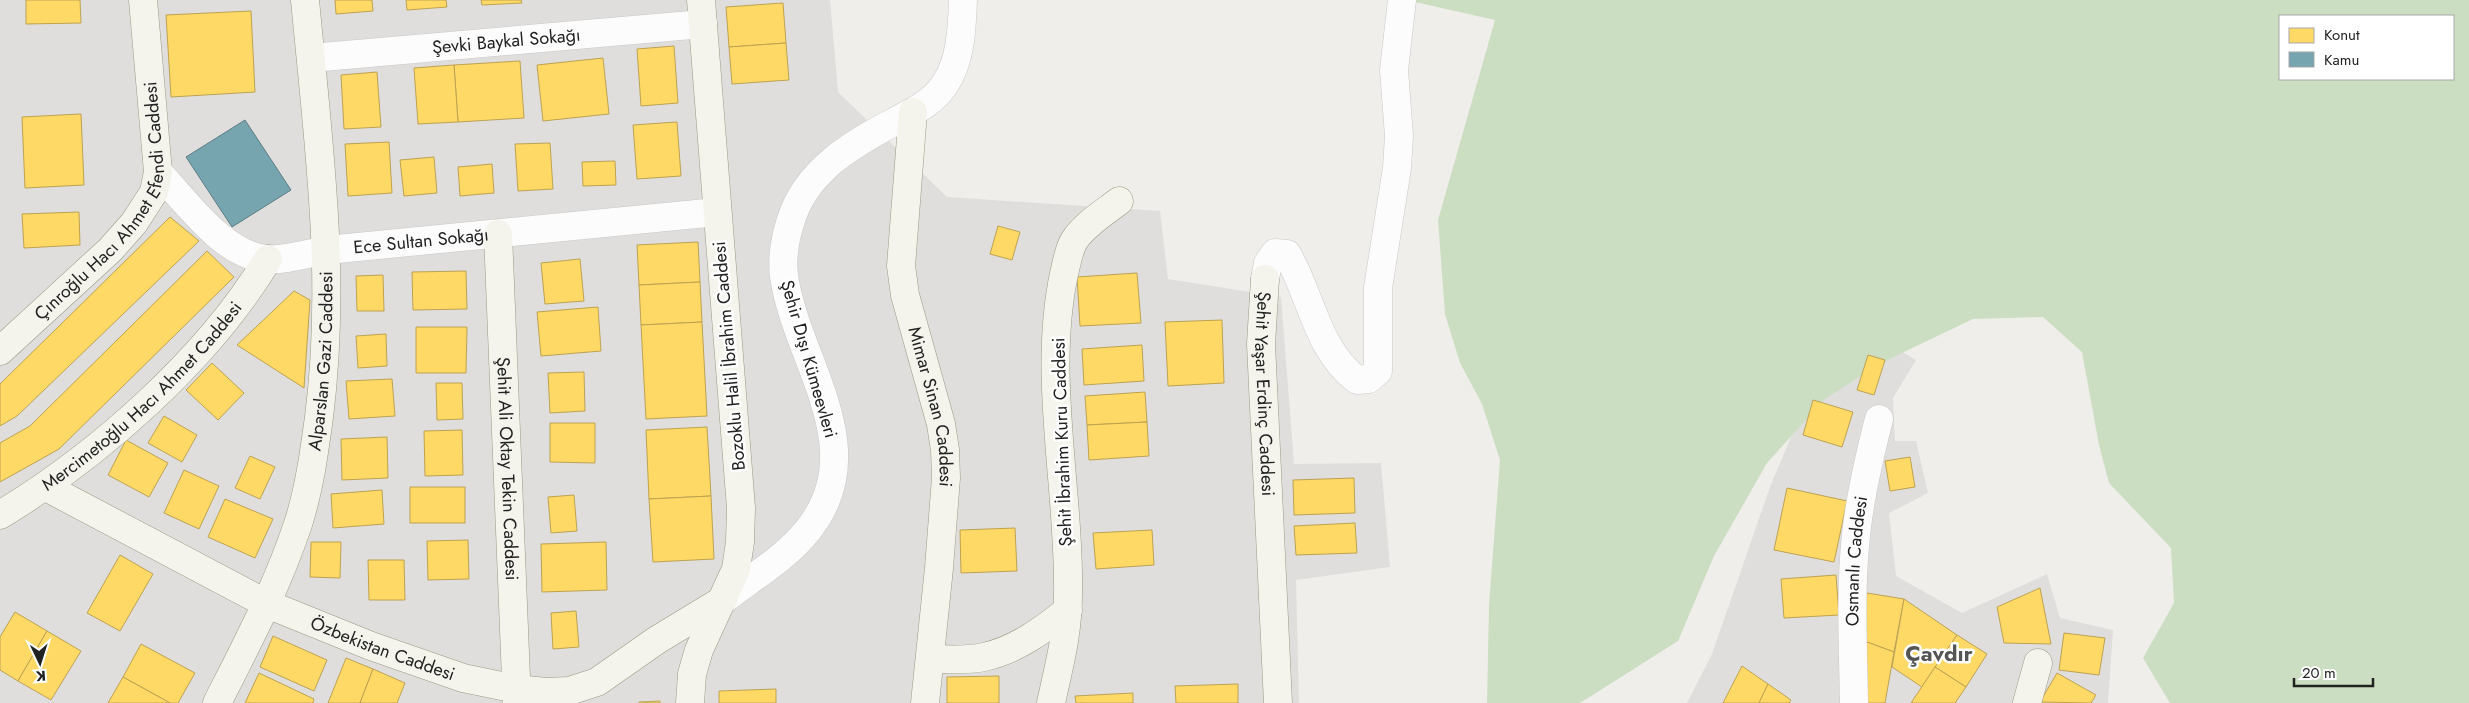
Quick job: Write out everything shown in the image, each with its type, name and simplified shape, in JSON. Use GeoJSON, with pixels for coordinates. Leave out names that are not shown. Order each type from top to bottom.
{"type":"FeatureCollection","features":[{"type":"Feature","properties":{"kind":"street","name":"Çınroğlu Hacı Ahmet Efendi Caddesi"},"geometry":{"type":"LineString","coordinates":[[0,350],[116,243],[134,223],[154,192],[158,172],[143,0]]}},
{"type":"Feature","properties":{"kind":"street","name":"Alparslan Gazi Caddesi"},"geometry":{"type":"LineString","coordinates":[[217,703],[267,604],[298,524],[315,450],[323,386],[327,326],[328,250],[305,0]]}},
{"type":"Feature","properties":{"kind":"street","name":"Şehir Dışı Kümeevleri"},"geometry":{"type":"LineString","coordinates":[[723,600],[807,531],[821,511],[833,481],[834,451],[831,422],[818,380],[791,310],[784,275],[785,247],[791,219],[808,186],[830,161],[865,137],[932,101],[946,83],[954,63],[962,30],[963,0]]}},
{"type":"Feature","properties":{"kind":"street","name":"Şehit Yaşar Erdinç Caddesi"},"geometry":{"type":"LineString","coordinates":[[1278,703],[1261,344],[1268,262],[1275,253],[1287,254],[1296,270],[1322,335],[1343,369],[1357,380],[1369,379],[1378,371],[1378,288],[1397,168],[1399,136],[1394,70],[1402,0]]}},
{"type":"Feature","properties":{"kind":"street","name":"Şevki Baykal Sokağı"},"geometry":{"type":"LineString","coordinates":[[310,58],[702,12]]}},
{"type":"Feature","properties":{"kind":"street","name":"Bozoklu Halil İbrahim Caddesi"},"geometry":{"type":"LineString","coordinates":[[690,703],[692,674],[699,650],[736,568],[740,542],[741,508],[702,12]]}},
{"type":"Feature","properties":{"kind":"street","name":"Mimar Sinan Caddesi"},"geometry":{"type":"LineString","coordinates":[[913,112],[901,266],[904,295],[941,424],[945,450],[942,528],[925,703]]}},
{"type":"Feature","properties":{"kind":"street","name":"Ece Sultan Sokağı"},"geometry":{"type":"LineString","coordinates":[[158,172],[218,236],[244,254],[268,259],[328,250],[718,212]]}},
{"type":"Feature","properties":{"kind":"street","name":"Şehit İbrahim Kuru Caddesi"},"geometry":{"type":"LineString","coordinates":[[1051,703],[1064,650],[1068,610],[1057,391],[1057,324],[1060,293],[1068,256],[1076,238],[1094,220],[1119,201]]}},
{"type":"Feature","properties":{"kind":"street","name":"Şehit Ali Oktay Tekin Caddesi"},"geometry":{"type":"LineString","coordinates":[[498,234],[517,696]]}},
{"type":"Feature","properties":{"kind":"street","name":"Mercimetoğlu Hacı Ahmet Caddesi"},"geometry":{"type":"LineString","coordinates":[[0,515],[46,487],[121,426],[202,347],[230,316],[268,259]]}},
{"type":"Feature","properties":{"kind":"street","name":"Osmanlı Caddesi"},"geometry":{"type":"LineString","coordinates":[[1854,703],[1853,610],[1856,537],[1865,476],[1878,419]]}},
{"type":"Feature","properties":{"kind":"street","name":"Özbekistan Caddesi"},"geometry":{"type":"LineString","coordinates":[[46,487],[267,604],[371,646],[517,696],[569,690],[597,682],[657,640],[723,600]]}},
{"type":"Feature","properties":{"kind":"street"},"geometry":{"type":"LineString","coordinates":[[930,659],[983,657],[1005,650],[1046,628],[1068,610]]}},
{"type":"Feature","properties":{"kind":"street"},"geometry":{"type":"LineString","coordinates":[[2027,703],[2038,663]]}},
{"type":"Feature","properties":{"kind":"shaded area"},"geometry":{"type":"Polygon","coordinates":[[[0,0],[830,0],[838,92],[947,197],[1160,211],[1168,279],[1281,297],[1294,464],[1381,463],[1390,567],[1296,580],[1299,703],[0,703],[0,0]]]}},
{"type":"Feature","properties":{"kind":"shaded area"},"geometry":{"type":"Polygon","coordinates":[[[1873,334],[1916,360],[1893,398],[1895,441],[1916,441],[1928,493],[1889,513],[1896,576],[1962,613],[2047,574],[2060,618],[2113,630],[2108,703],[1687,703],[1712,654],[1770,487],[1811,389],[1873,334]]]}},
{"type":"Feature","properties":{"kind":"green space"},"geometry":{"type":"Polygon","coordinates":[[[1406,0],[2469,0],[2469,703],[2170,703],[2143,658],[2174,603],[2171,548],[2109,483],[2099,445],[2082,352],[2043,317],[1973,319],[1879,364],[1825,399],[1767,463],[1714,556],[1678,641],[1580,703],[1487,703],[1489,605],[1500,460],[1482,404],[1460,363],[1445,314],[1438,220],[1495,20],[1406,0]]]}},
{"type":"Feature","properties":{"kind":"building: Konut"},"geometry":{"type":"Polygon","coordinates":[[[26,0],[80,0],[81,23],[26,24],[26,0]]]}},
{"type":"Feature","properties":{"kind":"building: Konut"},"geometry":{"type":"Polygon","coordinates":[[[335,0],[372,0],[373,11],[336,14],[335,0]]]}},
{"type":"Feature","properties":{"kind":"building: Konut"},"geometry":{"type":"Polygon","coordinates":[[[406,0],[446,0],[447,7],[407,10],[406,0]]]}},
{"type":"Feature","properties":{"kind":"building: Konut"},"geometry":{"type":"Polygon","coordinates":[[[481,0],[521,0],[522,3],[482,5],[481,0]]]}},
{"type":"Feature","properties":{"kind":"building: Konut"},"geometry":{"type":"Polygon","coordinates":[[[783,3],[786,43],[729,47],[726,7],[783,3]]]}},
{"type":"Feature","properties":{"kind":"building: Konut"},"geometry":{"type":"Polygon","coordinates":[[[251,11],[255,92],[171,97],[166,15],[251,11]]]}},
{"type":"Feature","properties":{"kind":"building: Konut"},"geometry":{"type":"Polygon","coordinates":[[[786,43],[789,80],[732,84],[729,47],[786,43]]]}},
{"type":"Feature","properties":{"kind":"building: Konut"},"geometry":{"type":"Polygon","coordinates":[[[674,46],[678,103],[641,106],[637,49],[674,46]]]}},
{"type":"Feature","properties":{"kind":"building: Konut"},"geometry":{"type":"Polygon","coordinates":[[[603,58],[609,114],[543,121],[537,65],[603,58]]]}},
{"type":"Feature","properties":{"kind":"building: Konut"},"geometry":{"type":"Polygon","coordinates":[[[520,61],[524,118],[458,122],[454,65],[520,61]]]}},
{"type":"Feature","properties":{"kind":"building: Konut"},"geometry":{"type":"Polygon","coordinates":[[[454,65],[458,122],[418,124],[414,68],[454,65]]]}},
{"type":"Feature","properties":{"kind":"building: Konut"},"geometry":{"type":"Polygon","coordinates":[[[377,72],[381,127],[344,129],[341,75],[377,72]]]}},
{"type":"Feature","properties":{"kind":"building: Konut"},"geometry":{"type":"Polygon","coordinates":[[[81,114],[84,185],[25,188],[22,117],[81,114]]]}},
{"type":"Feature","properties":{"kind":"building: Konut"},"geometry":{"type":"Polygon","coordinates":[[[677,122],[681,176],[637,179],[633,125],[677,122]]]}},
{"type":"Feature","properties":{"kind":"building: Konut"},"geometry":{"type":"Polygon","coordinates":[[[389,142],[392,193],[348,196],[345,144],[389,142]]]}},
{"type":"Feature","properties":{"kind":"building: Konut"},"geometry":{"type":"Polygon","coordinates":[[[550,143],[553,189],[518,191],[515,144],[550,143]]]}},
{"type":"Feature","properties":{"kind":"building: Konut"},"geometry":{"type":"Polygon","coordinates":[[[434,157],[437,193],[404,196],[400,160],[434,157]]]}},
{"type":"Feature","properties":{"kind":"building: Konut"},"geometry":{"type":"Polygon","coordinates":[[[615,161],[616,185],[583,186],[582,162],[615,161]]]}},
{"type":"Feature","properties":{"kind":"building: Konut"},"geometry":{"type":"Polygon","coordinates":[[[492,164],[494,193],[460,196],[458,167],[492,164]]]}},
{"type":"Feature","properties":{"kind":"building: Konut"},"geometry":{"type":"Polygon","coordinates":[[[79,212],[80,245],[24,248],[22,214],[79,212]]]}},
{"type":"Feature","properties":{"kind":"building: Konut"},"geometry":{"type":"Polygon","coordinates":[[[170,217],[199,241],[17,416],[0,426],[0,384],[170,217]]]}},
{"type":"Feature","properties":{"kind":"building: Konut"},"geometry":{"type":"Polygon","coordinates":[[[998,226],[1020,232],[1012,260],[990,254],[998,226]]]}},
{"type":"Feature","properties":{"kind":"building: Konut"},"geometry":{"type":"Polygon","coordinates":[[[698,242],[700,282],[639,285],[637,245],[698,242]]]}},
{"type":"Feature","properties":{"kind":"building: Konut"},"geometry":{"type":"Polygon","coordinates":[[[207,251],[234,277],[59,449],[0,482],[0,443],[30,426],[207,251]]]}},
{"type":"Feature","properties":{"kind":"building: Konut"},"geometry":{"type":"Polygon","coordinates":[[[580,259],[584,301],[545,304],[541,263],[580,259]]]}},
{"type":"Feature","properties":{"kind":"building: Konut"},"geometry":{"type":"Polygon","coordinates":[[[466,271],[467,309],[413,310],[412,272],[466,271]]]}},
{"type":"Feature","properties":{"kind":"building: Konut"},"geometry":{"type":"Polygon","coordinates":[[[1137,273],[1141,323],[1080,326],[1077,277],[1137,273]]]}},
{"type":"Feature","properties":{"kind":"building: Konut"},"geometry":{"type":"Polygon","coordinates":[[[383,275],[384,311],[357,311],[356,276],[383,275]]]}},
{"type":"Feature","properties":{"kind":"building: Konut"},"geometry":{"type":"Polygon","coordinates":[[[700,282],[702,322],[641,325],[639,285],[700,282]]]}},
{"type":"Feature","properties":{"kind":"building: Konut"},"geometry":{"type":"Polygon","coordinates":[[[294,291],[310,300],[304,388],[237,345],[294,291]]]}},
{"type":"Feature","properties":{"kind":"building: Konut"},"geometry":{"type":"Polygon","coordinates":[[[598,307],[601,351],[541,356],[537,312],[598,307]]]}},
{"type":"Feature","properties":{"kind":"building: Konut"},"geometry":{"type":"Polygon","coordinates":[[[1222,320],[1224,383],[1168,386],[1165,322],[1222,320]]]}},
{"type":"Feature","properties":{"kind":"building: Konut"},"geometry":{"type":"Polygon","coordinates":[[[702,322],[707,416],[646,419],[641,325],[702,322]]]}},
{"type":"Feature","properties":{"kind":"building: Konut"},"geometry":{"type":"Polygon","coordinates":[[[416,327],[467,327],[466,373],[416,373],[416,327]]]}},
{"type":"Feature","properties":{"kind":"building: Konut"},"geometry":{"type":"Polygon","coordinates":[[[386,334],[387,366],[358,368],[356,336],[386,334]]]}},
{"type":"Feature","properties":{"kind":"building: Konut"},"geometry":{"type":"Polygon","coordinates":[[[1142,345],[1144,381],[1084,385],[1082,349],[1142,345]]]}},
{"type":"Feature","properties":{"kind":"building: Konut"},"geometry":{"type":"Polygon","coordinates":[[[1868,355],[1885,360],[1874,395],[1857,390],[1868,355]]]}},
{"type":"Feature","properties":{"kind":"building: Konut"},"geometry":{"type":"Polygon","coordinates":[[[212,363],[244,393],[218,420],[186,390],[212,363]]]}},
{"type":"Feature","properties":{"kind":"building: Konut"},"geometry":{"type":"Polygon","coordinates":[[[584,372],[585,411],[550,413],[548,373],[584,372]]]}},
{"type":"Feature","properties":{"kind":"building: Konut"},"geometry":{"type":"Polygon","coordinates":[[[392,379],[395,416],[349,419],[346,381],[392,379]]]}},
{"type":"Feature","properties":{"kind":"building: Konut"},"geometry":{"type":"Polygon","coordinates":[[[436,383],[462,383],[463,419],[437,420],[436,383]]]}},
{"type":"Feature","properties":{"kind":"building: Konut"},"geometry":{"type":"Polygon","coordinates":[[[1145,392],[1147,422],[1087,425],[1085,396],[1145,392]]]}},
{"type":"Feature","properties":{"kind":"building: Konut"},"geometry":{"type":"Polygon","coordinates":[[[1813,400],[1853,412],[1842,447],[1803,435],[1813,400]]]}},
{"type":"Feature","properties":{"kind":"building: Konut"},"geometry":{"type":"Polygon","coordinates":[[[164,416],[197,435],[182,462],[148,443],[164,416]]]}},
{"type":"Feature","properties":{"kind":"building: Konut"},"geometry":{"type":"Polygon","coordinates":[[[1147,422],[1149,456],[1089,460],[1087,425],[1147,422]]]}},
{"type":"Feature","properties":{"kind":"building: Konut"},"geometry":{"type":"Polygon","coordinates":[[[550,423],[595,423],[595,463],[550,462],[550,423]]]}},
{"type":"Feature","properties":{"kind":"building: Konut"},"geometry":{"type":"Polygon","coordinates":[[[707,427],[711,496],[649,499],[646,430],[707,427]]]}},
{"type":"Feature","properties":{"kind":"building: Konut"},"geometry":{"type":"Polygon","coordinates":[[[462,430],[463,475],[425,476],[424,431],[462,430]]]}},
{"type":"Feature","properties":{"kind":"building: Konut"},"geometry":{"type":"Polygon","coordinates":[[[387,437],[388,478],[342,480],[341,439],[387,437]]]}},
{"type":"Feature","properties":{"kind":"building: Konut"},"geometry":{"type":"Polygon","coordinates":[[[126,440],[168,463],[149,497],[108,475],[126,440]]]}},
{"type":"Feature","properties":{"kind":"building: Konut"},"geometry":{"type":"Polygon","coordinates":[[[250,456],[275,467],[260,499],[235,488],[250,456]]]}},
{"type":"Feature","properties":{"kind":"building: Konut"},"geometry":{"type":"Polygon","coordinates":[[[1910,457],[1915,487],[1890,491],[1885,461],[1910,457]]]}},
{"type":"Feature","properties":{"kind":"building: Konut"},"geometry":{"type":"Polygon","coordinates":[[[184,470],[219,486],[199,529],[164,513],[184,470]]]}},
{"type":"Feature","properties":{"kind":"building: Konut"},"geometry":{"type":"Polygon","coordinates":[[[1354,478],[1355,513],[1294,515],[1293,480],[1354,478]]]}},
{"type":"Feature","properties":{"kind":"building: Konut"},"geometry":{"type":"Polygon","coordinates":[[[410,487],[465,487],[465,523],[410,523],[410,487]]]}},
{"type":"Feature","properties":{"kind":"building: Konut"},"geometry":{"type":"Polygon","coordinates":[[[1787,488],[1847,501],[1834,562],[1774,550],[1787,488]]]}},
{"type":"Feature","properties":{"kind":"building: Konut"},"geometry":{"type":"Polygon","coordinates":[[[382,490],[384,524],[333,528],[331,494],[382,490]]]}},
{"type":"Feature","properties":{"kind":"building: Konut"},"geometry":{"type":"Polygon","coordinates":[[[574,495],[577,531],[551,533],[548,497],[574,495]]]}},
{"type":"Feature","properties":{"kind":"building: Konut"},"geometry":{"type":"Polygon","coordinates":[[[711,496],[714,559],[653,562],[649,499],[711,496]]]}},
{"type":"Feature","properties":{"kind":"building: Konut"},"geometry":{"type":"Polygon","coordinates":[[[225,499],[273,519],[255,558],[208,537],[225,499]]]}},
{"type":"Feature","properties":{"kind":"building: Konut"},"geometry":{"type":"Polygon","coordinates":[[[1355,523],[1357,553],[1296,555],[1294,526],[1355,523]]]}},
{"type":"Feature","properties":{"kind":"building: Konut"},"geometry":{"type":"Polygon","coordinates":[[[1015,528],[1017,571],[961,573],[960,530],[1015,528]]]}},
{"type":"Feature","properties":{"kind":"building: Konut"},"geometry":{"type":"Polygon","coordinates":[[[1152,530],[1154,565],[1096,569],[1093,533],[1152,530]]]}},
{"type":"Feature","properties":{"kind":"building: Konut"},"geometry":{"type":"Polygon","coordinates":[[[468,540],[469,579],[428,580],[427,541],[468,540]]]}},
{"type":"Feature","properties":{"kind":"building: Konut"},"geometry":{"type":"Polygon","coordinates":[[[311,542],[341,542],[340,578],[310,577],[311,542]]]}},
{"type":"Feature","properties":{"kind":"building: Konut"},"geometry":{"type":"Polygon","coordinates":[[[606,542],[607,590],[542,592],[541,544],[606,542]]]}},
{"type":"Feature","properties":{"kind":"building: Konut"},"geometry":{"type":"Polygon","coordinates":[[[120,555],[153,574],[120,631],[87,613],[120,555]]]}},
{"type":"Feature","properties":{"kind":"building: Konut"},"geometry":{"type":"Polygon","coordinates":[[[368,560],[404,560],[405,600],[369,600],[368,560]]]}},
{"type":"Feature","properties":{"kind":"building: Konut"},"geometry":{"type":"Polygon","coordinates":[[[1836,575],[1839,615],[1784,618],[1781,579],[1836,575]]]}},
{"type":"Feature","properties":{"kind":"building: Konut"},"geometry":{"type":"Polygon","coordinates":[[[2040,588],[2051,644],[2004,643],[1997,607],[2040,588]]]}},
{"type":"Feature","properties":{"kind":"building: Konut"},"geometry":{"type":"Polygon","coordinates":[[[1867,593],[1904,599],[1894,652],[1859,639],[1867,593]]]}},
{"type":"Feature","properties":{"kind":"building: Konut"},"geometry":{"type":"Polygon","coordinates":[[[1904,599],[1957,635],[1922,687],[1892,667],[1904,599]]]}},
{"type":"Feature","properties":{"kind":"building: Konut"},"geometry":{"type":"Polygon","coordinates":[[[576,611],[579,647],[553,649],[551,613],[576,611]]]}},
{"type":"Feature","properties":{"kind":"building: Konut"},"geometry":{"type":"Polygon","coordinates":[[[15,612],[47,631],[18,681],[0,670],[0,637],[15,612]]]}},
{"type":"Feature","properties":{"kind":"building: Konut"},"geometry":{"type":"Polygon","coordinates":[[[47,631],[81,651],[51,700],[18,681],[47,631]]]}},
{"type":"Feature","properties":{"kind":"building: Konut"},"geometry":{"type":"Polygon","coordinates":[[[2064,633],[2105,638],[2099,675],[2059,670],[2064,633]]]}},
{"type":"Feature","properties":{"kind":"building: Konut"},"geometry":{"type":"Polygon","coordinates":[[[1957,635],[1987,654],[1966,687],[1935,667],[1957,635]]]}},
{"type":"Feature","properties":{"kind":"building: Konut"},"geometry":{"type":"Polygon","coordinates":[[[273,636],[327,660],[314,691],[260,667],[273,636]]]}},
{"type":"Feature","properties":{"kind":"building: Konut"},"geometry":{"type":"Polygon","coordinates":[[[1859,639],[1894,652],[1885,703],[1861,703],[1859,639]]]}},
{"type":"Feature","properties":{"kind":"building: Konut"},"geometry":{"type":"Polygon","coordinates":[[[141,644],[195,673],[178,703],[170,703],[123,677],[141,644]]]}},
{"type":"Feature","properties":{"kind":"building: Konut"},"geometry":{"type":"Polygon","coordinates":[[[346,658],[373,669],[360,703],[328,703],[346,658]]]}},
{"type":"Feature","properties":{"kind":"building: Konut"},"geometry":{"type":"Polygon","coordinates":[[[1742,666],[1768,684],[1759,703],[1723,703],[1742,666]]]}},
{"type":"Feature","properties":{"kind":"building: Konut"},"geometry":{"type":"Polygon","coordinates":[[[1935,667],[1966,687],[1955,703],[1911,703],[1935,667]]]}},
{"type":"Feature","properties":{"kind":"building: Konut"},"geometry":{"type":"Polygon","coordinates":[[[373,669],[405,683],[397,703],[360,703],[373,669]]]}},
{"type":"Feature","properties":{"kind":"building: Konut"},"geometry":{"type":"Polygon","coordinates":[[[259,673],[314,699],[313,703],[245,703],[259,673]]]}},
{"type":"Feature","properties":{"kind":"building: Konut"},"geometry":{"type":"Polygon","coordinates":[[[2057,673],[2096,695],[2091,703],[2040,702],[2057,673]]]}},
{"type":"Feature","properties":{"kind":"building: Konut"},"geometry":{"type":"Polygon","coordinates":[[[999,676],[999,703],[947,703],[947,677],[999,676]]]}},
{"type":"Feature","properties":{"kind":"building: Konut"},"geometry":{"type":"Polygon","coordinates":[[[123,677],[170,703],[108,703],[123,677]]]}},
{"type":"Feature","properties":{"kind":"building: Konut"},"geometry":{"type":"Polygon","coordinates":[[[1238,684],[1238,703],[1176,703],[1175,686],[1238,684]]]}},
{"type":"Feature","properties":{"kind":"building: Konut"},"geometry":{"type":"Polygon","coordinates":[[[1768,684],[1791,700],[1789,703],[1759,703],[1768,684]]]}},
{"type":"Feature","properties":{"kind":"building: Konut"},"geometry":{"type":"Polygon","coordinates":[[[776,689],[776,703],[719,703],[719,691],[776,689]]]}},
{"type":"Feature","properties":{"kind":"building: Konut"},"geometry":{"type":"Polygon","coordinates":[[[1133,693],[1133,703],[1076,703],[1075,696],[1133,693]]]}},
{"type":"Feature","properties":{"kind":"building: Konut"},"geometry":{"type":"Polygon","coordinates":[[[660,701],[660,703],[639,703],[639,702],[660,701]]]}},
{"type":"Feature","properties":{"kind":"building: Kamu"},"geometry":{"type":"Polygon","coordinates":[[[245,120],[291,190],[232,227],[186,157],[245,120]]]}},
{"type":"Feature","properties":{"kind":"district","name":"Çavdır"},"geometry":{"type":"Point","coordinates":[1939,653]}}]}
